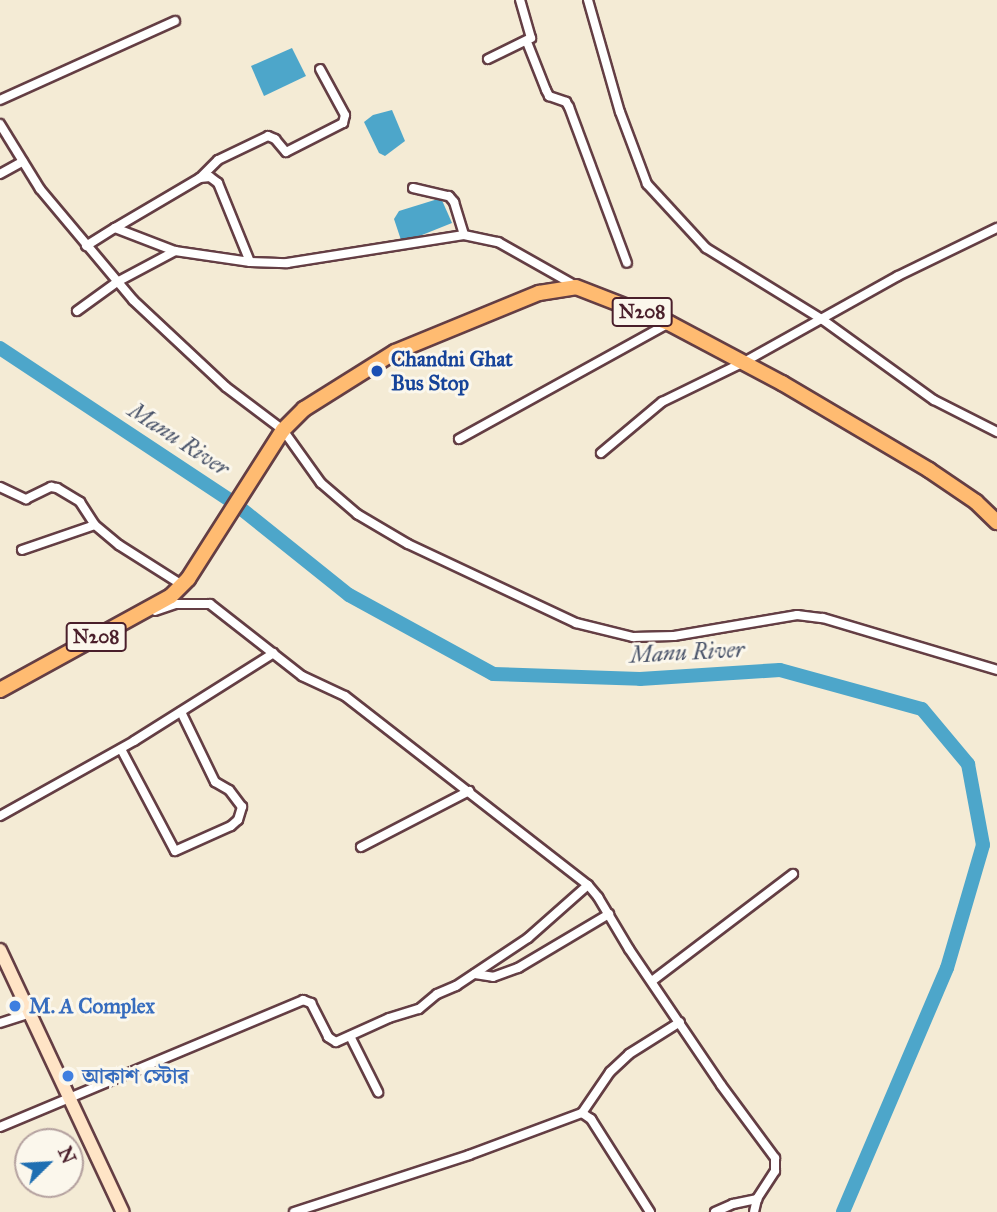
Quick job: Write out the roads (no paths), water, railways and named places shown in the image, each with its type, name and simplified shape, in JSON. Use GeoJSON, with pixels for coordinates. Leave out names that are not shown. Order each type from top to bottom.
{"type":"FeatureCollection","features":[{"type":"Feature","properties":{"kind":"highway","name":"N208"},"geometry":{"type":"LineString","coordinates":[[0,690],[171,596],[185,582],[279,436],[304,409],[396,352],[539,293],[576,287],[669,323],[744,362],[929,470],[976,502],[997,522]]}},
{"type":"Feature","properties":{"kind":"main road"},"geometry":{"type":"LineString","coordinates":[[0,950],[123,1212]]}},
{"type":"Feature","properties":{"kind":"street"},"geometry":{"type":"LineString","coordinates":[[488,59],[527,42],[532,34],[520,0]]}},
{"type":"Feature","properties":{"kind":"street"},"geometry":{"type":"LineString","coordinates":[[589,0],[620,112],[647,184],[706,248],[823,320],[934,400],[997,432]]}},
{"type":"Feature","properties":{"kind":"street"},"geometry":{"type":"LineString","coordinates":[[0,100],[175,21]]}},
{"type":"Feature","properties":{"kind":"street"},"geometry":{"type":"LineString","coordinates":[[527,42],[545,90],[549,96],[566,102],[569,107],[627,263]]}},
{"type":"Feature","properties":{"kind":"street"},"geometry":{"type":"LineString","coordinates":[[86,246],[200,178],[218,160],[268,136],[275,139],[286,152],[345,121],[320,69]]}},
{"type":"Feature","properties":{"kind":"street"},"geometry":{"type":"LineString","coordinates":[[0,124],[40,189],[117,282],[279,436],[321,483],[357,514],[408,544],[576,623],[634,637],[674,636],[781,617],[810,616],[997,670]]}},
{"type":"Feature","properties":{"kind":"street"},"geometry":{"type":"LineString","coordinates":[[0,174],[23,161]]}},
{"type":"Feature","properties":{"kind":"street"},"geometry":{"type":"LineString","coordinates":[[200,178],[210,177],[218,183],[250,262]]}},
{"type":"Feature","properties":{"kind":"street"},"geometry":{"type":"LineString","coordinates":[[413,187],[438,192],[451,199],[464,235]]}},
{"type":"Feature","properties":{"kind":"street"},"geometry":{"type":"LineString","coordinates":[[115,228],[175,251],[250,262],[305,262],[464,235],[498,242],[576,287]]}},
{"type":"Feature","properties":{"kind":"street"},"geometry":{"type":"LineString","coordinates":[[601,453],[657,405],[823,320],[898,276],[997,228]]}},
{"type":"Feature","properties":{"kind":"street"},"geometry":{"type":"LineString","coordinates":[[77,312],[117,282],[175,251]]}},
{"type":"Feature","properties":{"kind":"street"},"geometry":{"type":"LineString","coordinates":[[459,439],[669,323]]}},
{"type":"Feature","properties":{"kind":"street"},"geometry":{"type":"LineString","coordinates":[[0,487],[26,499],[51,487],[57,488],[80,502],[95,525],[119,545],[185,582]]}},
{"type":"Feature","properties":{"kind":"street"},"geometry":{"type":"LineString","coordinates":[[22,550],[95,525]]}},
{"type":"Feature","properties":{"kind":"street"},"geometry":{"type":"LineString","coordinates":[[122,623],[175,604],[211,604],[302,676],[345,696],[588,886],[775,1158],[775,1171],[757,1199],[754,1212]]}},
{"type":"Feature","properties":{"kind":"street"},"geometry":{"type":"LineString","coordinates":[[0,816],[121,748],[274,653]]}},
{"type":"Feature","properties":{"kind":"street"},"geometry":{"type":"LineString","coordinates":[[121,748],[175,851],[231,826],[238,820],[242,807],[229,790],[215,782],[181,712]]}},
{"type":"Feature","properties":{"kind":"street"},"geometry":{"type":"LineString","coordinates":[[361,847],[469,791]]}},
{"type":"Feature","properties":{"kind":"street"},"geometry":{"type":"LineString","coordinates":[[652,981],[793,874]]}},
{"type":"Feature","properties":{"kind":"street"},"geometry":{"type":"LineString","coordinates":[[0,1127],[303,1000],[311,1003],[332,1041],[419,1009],[528,937],[588,886]]}},
{"type":"Feature","properties":{"kind":"street"},"geometry":{"type":"LineString","coordinates":[[474,974],[493,977],[519,968],[609,914]]}},
{"type":"Feature","properties":{"kind":"street"},"geometry":{"type":"LineString","coordinates":[[0,1023],[30,1013]]}},
{"type":"Feature","properties":{"kind":"street"},"geometry":{"type":"LineString","coordinates":[[294,1212],[469,1155],[582,1113],[610,1072],[629,1054],[680,1022]]}},
{"type":"Feature","properties":{"kind":"street"},"geometry":{"type":"LineString","coordinates":[[350,1036],[378,1092]]}},
{"type":"Feature","properties":{"kind":"street"},"geometry":{"type":"LineString","coordinates":[[582,1113],[591,1119],[650,1212]]}},
{"type":"Feature","properties":{"kind":"street"},"geometry":{"type":"LineString","coordinates":[[715,1212],[733,1204],[757,1199]]}},
{"type":"Feature","properties":{"kind":"water"},"geometry":{"type":"Polygon","coordinates":[[[292,48],[306,76],[264,96],[251,66],[292,48]]]}},
{"type":"Feature","properties":{"kind":"water"},"geometry":{"type":"Polygon","coordinates":[[[392,110],[405,141],[385,156],[379,153],[364,122],[373,115],[392,110]]]}},
{"type":"Feature","properties":{"kind":"water"},"geometry":{"type":"Polygon","coordinates":[[[441,198],[452,223],[402,243],[394,219],[399,211],[441,198]]]}},
{"type":"Feature","properties":{"kind":"waterway","name":"Manu River"},"geometry":{"type":"LineString","coordinates":[[0,348],[234,503],[349,595],[493,674],[640,679],[780,670],[922,709],[968,764],[983,845],[947,968],[843,1212]]}},
{"type":"Feature","properties":{"kind":"place","name":"Chandni Ghat Bus Stop"},"geometry":{"type":"Point","coordinates":[377,371]}},
{"type":"Feature","properties":{"kind":"place","name":"M. A Complex"},"geometry":{"type":"Point","coordinates":[15,1006]}},
{"type":"Feature","properties":{"kind":"place","name":"আকাশ স্টোর"},"geometry":{"type":"Point","coordinates":[68,1076]}}]}
